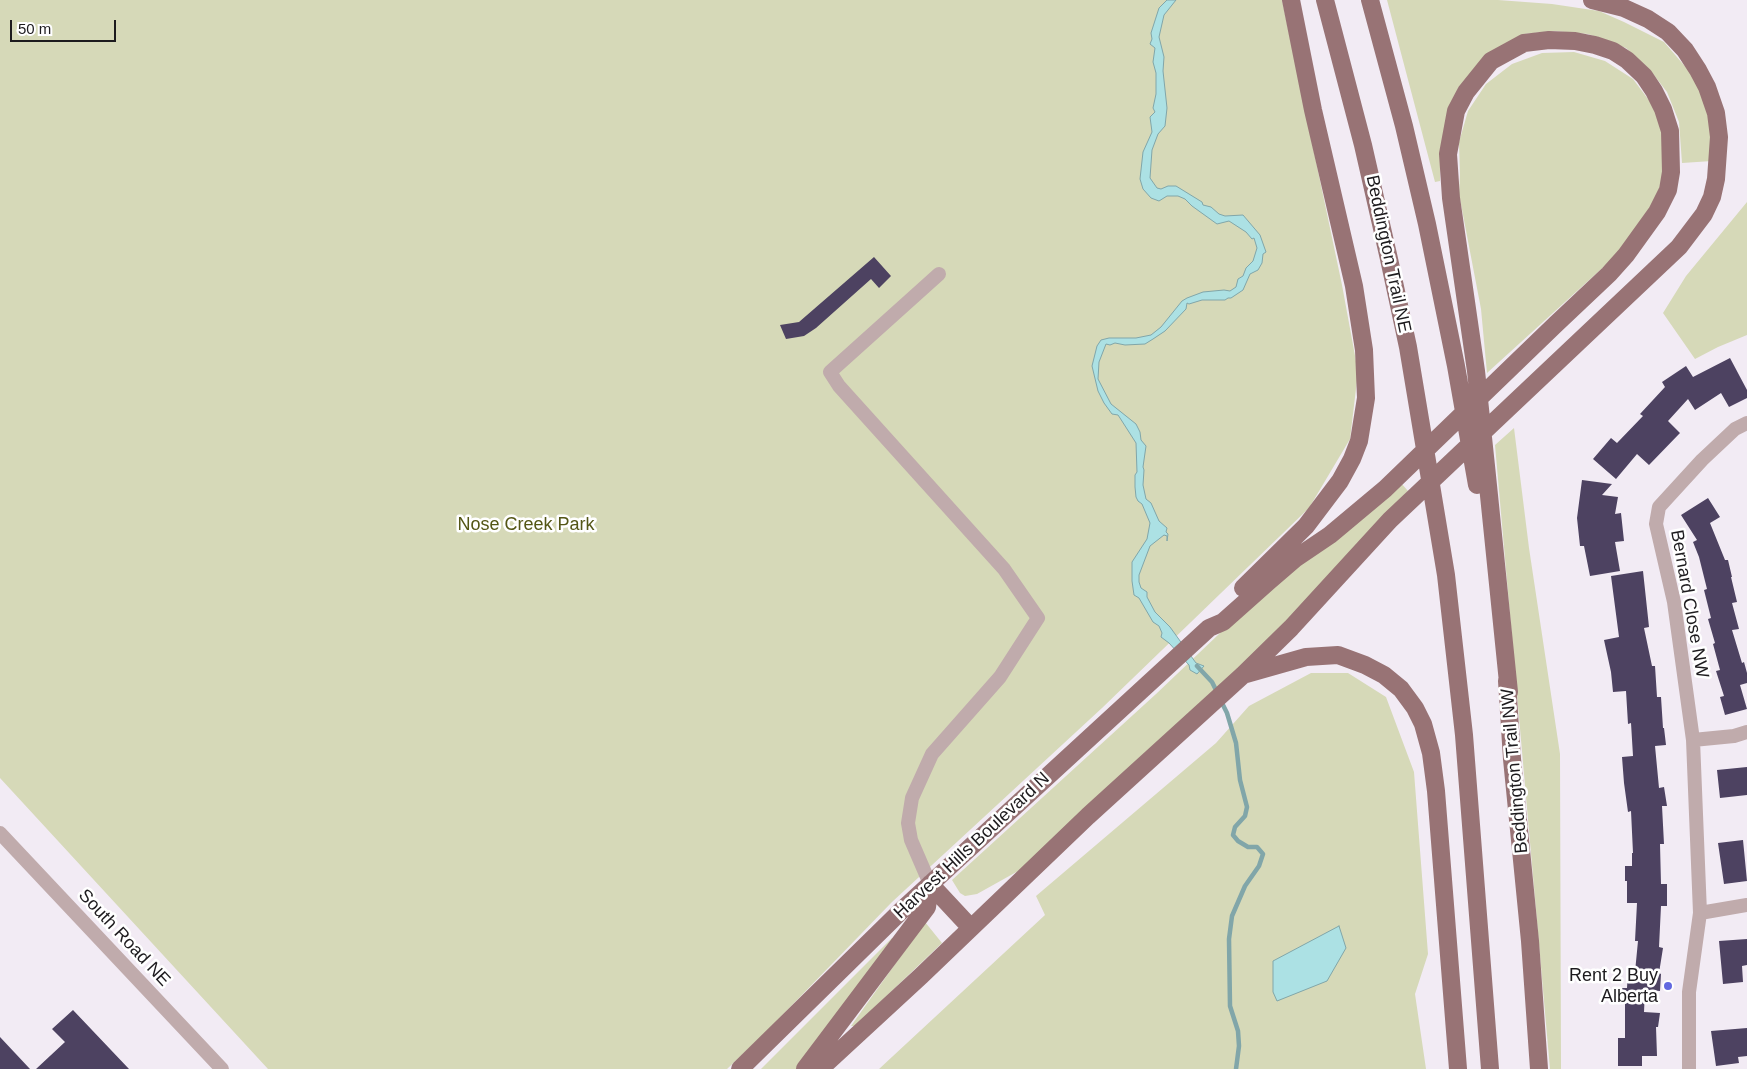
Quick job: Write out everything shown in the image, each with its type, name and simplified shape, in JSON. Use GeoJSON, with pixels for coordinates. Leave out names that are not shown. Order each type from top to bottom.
{"type":"FeatureCollection","features":[{"type":"Feature","properties":{"kind":"main road"},"geometry":{"type":"LineString","coordinates":[[1209,628],[1213,618],[1299,533],[1325,502],[1352,459],[1359,441],[1364,419],[1366,398],[1364,350],[1354,286],[1313,110],[1291,0]]}},
{"type":"Feature","properties":{"kind":"main road","name":"Beddington Trail NE"},"geometry":{"type":"LineString","coordinates":[[1325,0],[1366,155],[1395,286],[1418,401],[1436,511],[1446,576],[1464,735],[1490,1069]]}},
{"type":"Feature","properties":{"kind":"main road"},"geometry":{"type":"LineString","coordinates":[[1370,0],[1404,126],[1427,224],[1456,366],[1481,470]]}},
{"type":"Feature","properties":{"kind":"main road"},"geometry":{"type":"LineString","coordinates":[[820,1069],[1088,816],[1243,675],[1297,622],[1390,520],[1679,247],[1704,214],[1712,196],[1716,179],[1719,137],[1716,113],[1703,78],[1685,50],[1668,32],[1648,19],[1624,8],[1592,0]]}},
{"type":"Feature","properties":{"kind":"main road"},"geometry":{"type":"LineString","coordinates":[[1209,628],[1223,622],[1289,564],[1330,535],[1385,489],[1609,274],[1641,236],[1657,212],[1668,190],[1671,172],[1670,131],[1663,109],[1654,90],[1644,76],[1627,60],[1613,51],[1595,45],[1575,41],[1549,40],[1524,43],[1491,61],[1466,92],[1456,111],[1448,154],[1452,198],[1476,371],[1481,470]]}},
{"type":"Feature","properties":{"kind":"main road","name":"Beddington Trail NW"},"geometry":{"type":"LineString","coordinates":[[1481,470],[1509,692],[1512,759],[1530,941],[1539,1069]]}},
{"type":"Feature","properties":{"kind":"main road","name":"Harvest Hills Boulevard N"},"geometry":{"type":"LineString","coordinates":[[740,1069],[930,884],[1209,628]]}},
{"type":"Feature","properties":{"kind":"main road"},"geometry":{"type":"LineString","coordinates":[[1243,675],[1306,657],[1338,655],[1366,664],[1384,675],[1401,689],[1415,708],[1423,724],[1431,753],[1436,791],[1458,1069]]}},
{"type":"Feature","properties":{"kind":"main road"},"geometry":{"type":"LineString","coordinates":[[930,884],[971,928]]}},
{"type":"Feature","properties":{"kind":"main road"},"geometry":{"type":"LineString","coordinates":[[805,1069],[927,908],[930,884]]}},
{"type":"Feature","properties":{"kind":"street"},"geometry":{"type":"LineString","coordinates":[[930,884],[911,840],[908,823],[912,798],[932,754],[1000,677],[1038,618],[1004,569],[839,386],[830,372],[939,274]]}},
{"type":"Feature","properties":{"kind":"street","name":"Bernard Close NW"},"geometry":{"type":"LineString","coordinates":[[1689,1069],[1690,992],[1700,913],[1693,740],[1674,602],[1656,524],[1660,507],[1696,466],[1734,429],[1747,423]]}},
{"type":"Feature","properties":{"kind":"street"},"geometry":{"type":"LineString","coordinates":[[1693,740],[1734,736],[1747,732]]}},
{"type":"Feature","properties":{"kind":"street","name":"South Road NE"},"geometry":{"type":"LineString","coordinates":[[0,833],[222,1069]]}},
{"type":"Feature","properties":{"kind":"street"},"geometry":{"type":"LineString","coordinates":[[1700,913],[1747,905]]}},
{"type":"Feature","properties":{"kind":"green space","name":"Nose Creek Park"},"geometry":{"type":"Polygon","coordinates":[[[0,0],[1282,0],[1342,285],[1358,372],[1350,439],[1309,508],[1102,708],[892,902],[766,1032],[727,1069],[268,1069],[0,778],[0,0]]]}},
{"type":"Feature","properties":{"kind":"green space"},"geometry":{"type":"Polygon","coordinates":[[[1387,0],[1498,0],[1552,4],[1599,11],[1624,22],[1664,42],[1695,78],[1710,116],[1712,161],[1682,163],[1679,122],[1667,92],[1650,70],[1626,48],[1588,34],[1554,31],[1524,34],[1488,56],[1458,88],[1440,151],[1440,181],[1435,182],[1387,0]]]}},
{"type":"Feature","properties":{"kind":"green space"},"geometry":{"type":"Polygon","coordinates":[[[1574,52],[1605,61],[1633,79],[1654,107],[1665,141],[1664,177],[1650,210],[1632,237],[1609,262],[1487,373],[1481,309],[1459,194],[1459,142],[1468,111],[1486,84],[1512,64],[1542,53],[1574,52]]]}},
{"type":"Feature","properties":{"kind":"green space"},"geometry":{"type":"Polygon","coordinates":[[[1747,202],[1747,335],[1695,359],[1663,313],[1686,276],[1747,202]]]}},
{"type":"Feature","properties":{"kind":"green space"},"geometry":{"type":"Polygon","coordinates":[[[1514,428],[1529,548],[1560,754],[1561,1069],[1550,1069],[1495,445],[1514,428]]]}},
{"type":"Feature","properties":{"kind":"green space"},"geometry":{"type":"Polygon","coordinates":[[[1401,483],[1408,491],[1280,630],[1020,870],[977,894],[965,896],[960,893],[952,880],[1156,694],[1240,614],[1401,483]]]}},
{"type":"Feature","properties":{"kind":"green space"},"geometry":{"type":"Polygon","coordinates":[[[1311,673],[1348,673],[1386,697],[1414,772],[1428,954],[1415,994],[1426,1069],[879,1069],[1045,915],[1036,896],[1216,743],[1249,706],[1311,673]]]}},
{"type":"Feature","properties":{"kind":"green space"},"geometry":{"type":"Polygon","coordinates":[[[925,922],[942,943],[855,1026],[851,1026],[925,922]]]}},
{"type":"Feature","properties":{"kind":"green space"},"geometry":{"type":"Polygon","coordinates":[[[892,938],[895,941],[798,1069],[761,1069],[892,938]]]}},
{"type":"Feature","properties":{"kind":"water"},"geometry":{"type":"Polygon","coordinates":[[[1167,0],[1176,0],[1164,15],[1159,37],[1164,57],[1163,71],[1167,108],[1165,126],[1158,134],[1152,150],[1150,178],[1157,188],[1176,186],[1202,202],[1203,205],[1211,207],[1219,214],[1225,216],[1243,215],[1260,235],[1266,252],[1263,254],[1262,263],[1258,270],[1250,274],[1243,290],[1231,298],[1187,303],[1186,309],[1165,331],[1145,344],[1106,344],[1099,362],[1098,379],[1111,404],[1136,424],[1141,440],[1146,446],[1143,485],[1146,499],[1151,503],[1159,521],[1167,528],[1166,532],[1168,534],[1167,541],[1167,536],[1164,535],[1150,546],[1139,575],[1139,582],[1141,588],[1147,592],[1147,597],[1155,612],[1170,627],[1196,663],[1204,666],[1197,674],[1190,670],[1189,665],[1161,637],[1162,633],[1159,626],[1153,622],[1139,598],[1134,595],[1132,562],[1147,539],[1150,523],[1142,504],[1136,497],[1136,443],[1118,415],[1112,414],[1104,403],[1098,391],[1092,366],[1097,346],[1101,340],[1151,335],[1161,327],[1182,301],[1187,298],[1203,292],[1230,291],[1236,287],[1238,279],[1243,276],[1246,268],[1253,261],[1257,248],[1254,238],[1252,239],[1246,232],[1229,221],[1217,224],[1185,199],[1178,196],[1167,196],[1159,201],[1151,198],[1143,189],[1140,179],[1143,152],[1152,132],[1150,117],[1155,112],[1153,108],[1156,94],[1156,73],[1153,62],[1155,48],[1150,44],[1152,39],[1151,33],[1159,8],[1167,0]]]}},
{"type":"Feature","properties":{"kind":"water"},"geometry":{"type":"Polygon","coordinates":[[[1339,926],[1346,948],[1327,981],[1277,1001],[1273,992],[1273,961],[1339,926]]]}},
{"type":"Feature","properties":{"kind":"building"},"geometry":{"type":"Polygon","coordinates":[[[874,257],[891,276],[879,288],[871,279],[816,328],[804,336],[786,339],[780,325],[799,322],[874,257]]]}},
{"type":"Feature","properties":{"kind":"building"},"geometry":{"type":"Polygon","coordinates":[[[1730,358],[1747,390],[1747,398],[1729,407],[1721,393],[1695,410],[1688,399],[1668,421],[1680,433],[1649,465],[1637,454],[1616,479],[1593,459],[1611,438],[1617,443],[1643,416],[1640,414],[1665,387],[1662,382],[1686,366],[1693,377],[1730,358]]]}},
{"type":"Feature","properties":{"kind":"building"},"geometry":{"type":"Polygon","coordinates":[[[1582,480],[1612,484],[1602,495],[1618,497],[1615,514],[1621,513],[1624,541],[1615,542],[1620,571],[1590,576],[1584,546],[1580,546],[1577,518],[1582,480]]]}},
{"type":"Feature","properties":{"kind":"building"},"geometry":{"type":"Polygon","coordinates":[[[1708,498],[1720,517],[1710,523],[1725,560],[1728,560],[1737,602],[1732,603],[1739,629],[1732,630],[1747,673],[1747,683],[1740,685],[1747,709],[1725,715],[1720,697],[1724,696],[1716,671],[1720,670],[1708,619],[1711,618],[1704,590],[1707,589],[1693,542],[1697,540],[1681,515],[1708,498]]]}},
{"type":"Feature","properties":{"kind":"building"},"geometry":{"type":"Polygon","coordinates":[[[1643,571],[1649,627],[1644,628],[1652,666],[1655,666],[1657,697],[1661,697],[1666,745],[1655,746],[1659,788],[1664,787],[1667,806],[1662,806],[1664,844],[1660,844],[1661,884],[1667,884],[1667,906],[1661,906],[1659,947],[1663,948],[1659,973],[1661,974],[1660,991],[1645,990],[1644,1012],[1660,1013],[1658,1027],[1656,1027],[1657,1056],[1642,1056],[1642,1066],[1618,1066],[1618,1038],[1625,1038],[1625,1002],[1621,1002],[1622,988],[1627,988],[1628,971],[1635,972],[1638,941],[1635,941],[1637,903],[1627,903],[1627,881],[1625,881],[1625,866],[1632,866],[1633,853],[1631,811],[1628,812],[1622,757],[1633,756],[1631,723],[1628,724],[1626,691],[1613,692],[1604,640],[1619,637],[1611,576],[1643,571]]]}},
{"type":"Feature","properties":{"kind":"building"},"geometry":{"type":"Polygon","coordinates":[[[1747,767],[1747,795],[1720,798],[1717,770],[1747,767]]]}},
{"type":"Feature","properties":{"kind":"building"},"geometry":{"type":"Polygon","coordinates":[[[1743,840],[1747,881],[1724,884],[1718,843],[1743,840]]]}},
{"type":"Feature","properties":{"kind":"building"},"geometry":{"type":"Polygon","coordinates":[[[1747,939],[1747,965],[1742,966],[1743,982],[1723,984],[1719,941],[1747,939]]]}},
{"type":"Feature","properties":{"kind":"building"},"geometry":{"type":"Polygon","coordinates":[[[73,1010],[129,1069],[36,1069],[65,1042],[52,1029],[73,1010]]]}},
{"type":"Feature","properties":{"kind":"building"},"geometry":{"type":"Polygon","coordinates":[[[1747,1028],[1747,1056],[1738,1057],[1739,1063],[1716,1066],[1711,1031],[1747,1028]]]}},
{"type":"Feature","properties":{"kind":"building"},"geometry":{"type":"Polygon","coordinates":[[[0,1037],[30,1069],[0,1069],[0,1037]]]}},
{"type":"Feature","properties":{"kind":"waterway"},"geometry":{"type":"LineString","coordinates":[[1197,666],[1212,682],[1218,694]]}},
{"type":"Feature","properties":{"kind":"waterway"},"geometry":{"type":"LineString","coordinates":[[1221,701],[1227,713],[1236,743],[1240,780],[1247,807],[1245,816],[1235,827],[1233,835],[1238,841],[1248,847],[1257,847],[1263,854],[1259,866],[1245,886],[1232,916],[1229,939],[1230,1006],[1238,1031],[1239,1046],[1236,1069]]}},
{"type":"Feature","properties":{"kind":"place","name":"Rent 2 Buy Alberta"},"geometry":{"type":"Point","coordinates":[1668,986]}}]}
